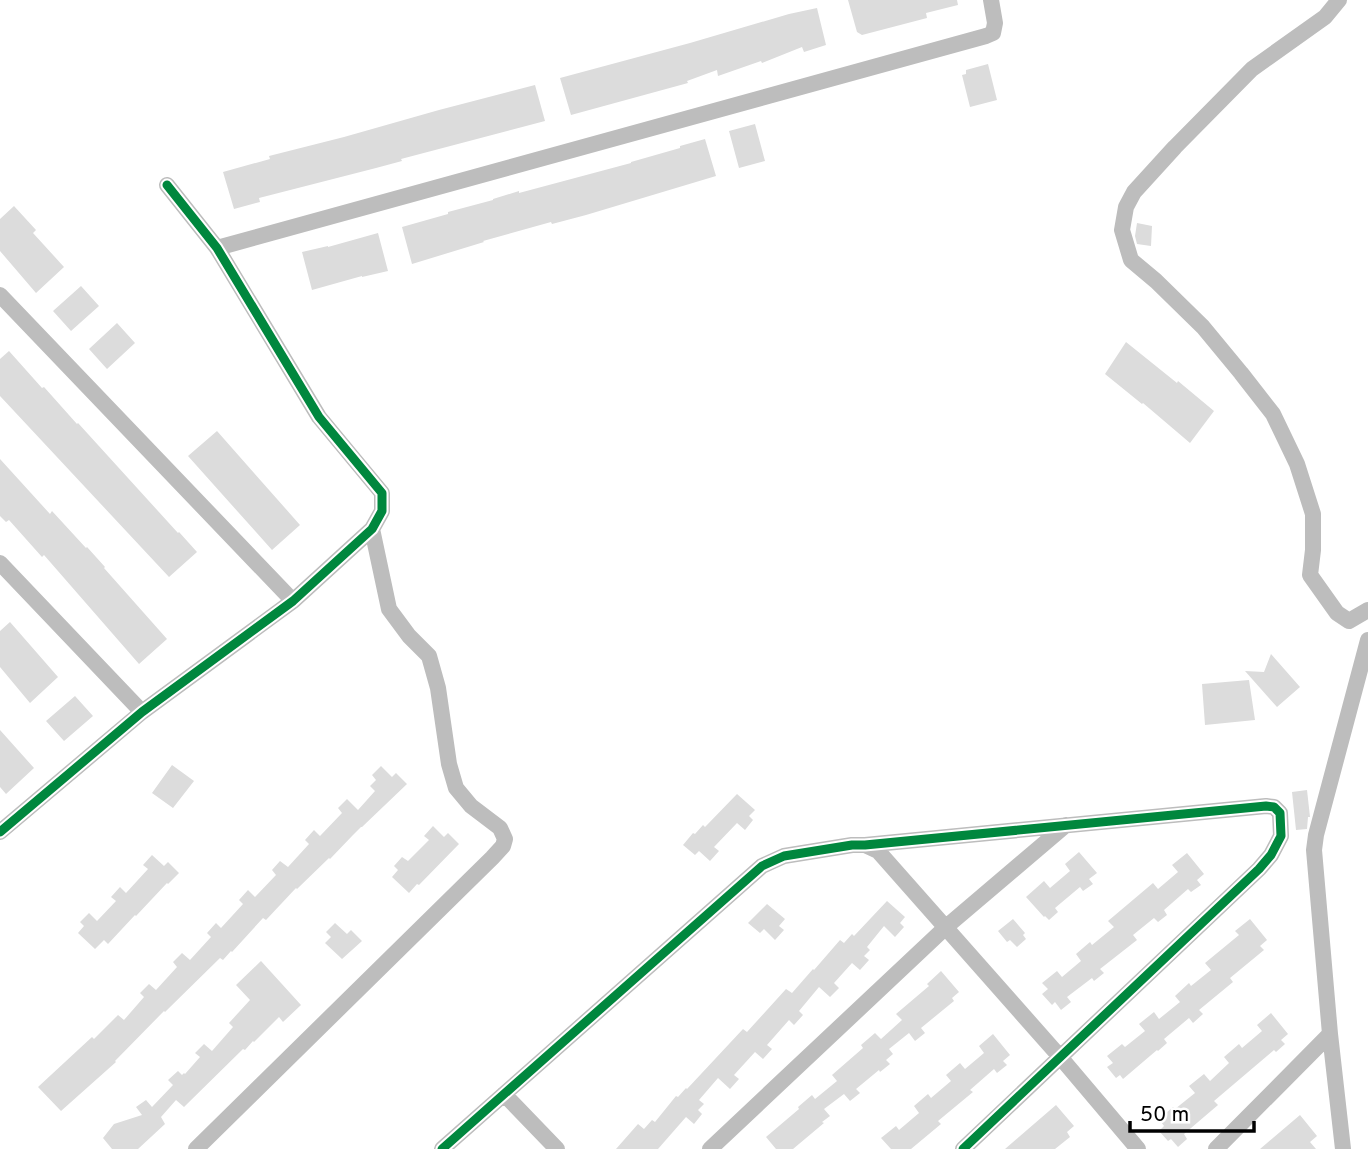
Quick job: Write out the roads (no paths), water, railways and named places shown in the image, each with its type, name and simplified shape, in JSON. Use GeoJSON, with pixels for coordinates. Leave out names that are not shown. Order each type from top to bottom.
{"type":"FeatureCollection","features":[{"type":"Feature","properties":{"kind":"street"},"geometry":{"type":"LineString","coordinates":[[217,248],[986,36],[993,33],[995,23],[991,0]]}},
{"type":"Feature","properties":{"kind":"street"},"geometry":{"type":"LineString","coordinates":[[1339,0],[1325,17],[1252,69],[1175,147],[1134,192],[1126,207],[1122,230],[1131,260],[1202,327],[1273,414],[1297,464],[1313,514],[1310,575],[1337,612],[1349,621],[1368,610]]}},
{"type":"Feature","properties":{"kind":"street"},"geometry":{"type":"LineString","coordinates":[[0,832],[142,712],[293,601],[372,528],[382,511],[382,493],[320,417],[217,248],[167,185]]}},
{"type":"Feature","properties":{"kind":"street"},"geometry":{"type":"LineString","coordinates":[[0,295],[293,601]]}},
{"type":"Feature","properties":{"kind":"street"},"geometry":{"type":"LineString","coordinates":[[196,1149],[492,858],[503,846],[505,839],[500,828],[471,806],[456,788],[449,764],[438,688],[429,656],[409,636],[390,609],[372,528]]}},
{"type":"Feature","properties":{"kind":"street"},"geometry":{"type":"LineString","coordinates":[[0,563],[142,712]]}},
{"type":"Feature","properties":{"kind":"street"},"geometry":{"type":"LineString","coordinates":[[1343,1149],[1314,850],[1368,640]]}},
{"type":"Feature","properties":{"kind":"street"},"geometry":{"type":"LineString","coordinates":[[442,1149],[762,866],[784,856],[852,845],[1274,807],[1280,813],[1281,836],[1271,855],[1259,869],[963,1149]]}},
{"type":"Feature","properties":{"kind":"street"},"geometry":{"type":"LineString","coordinates":[[710,1149],[946,927],[1066,825]]}},
{"type":"Feature","properties":{"kind":"street"},"geometry":{"type":"LineString","coordinates":[[865,845],[878,851],[1138,1149]]}},
{"type":"Feature","properties":{"kind":"street"},"geometry":{"type":"LineString","coordinates":[[1216,1149],[1330,1034]]}},
{"type":"Feature","properties":{"kind":"street"},"geometry":{"type":"LineString","coordinates":[[504,1094],[557,1149]]}}]}
